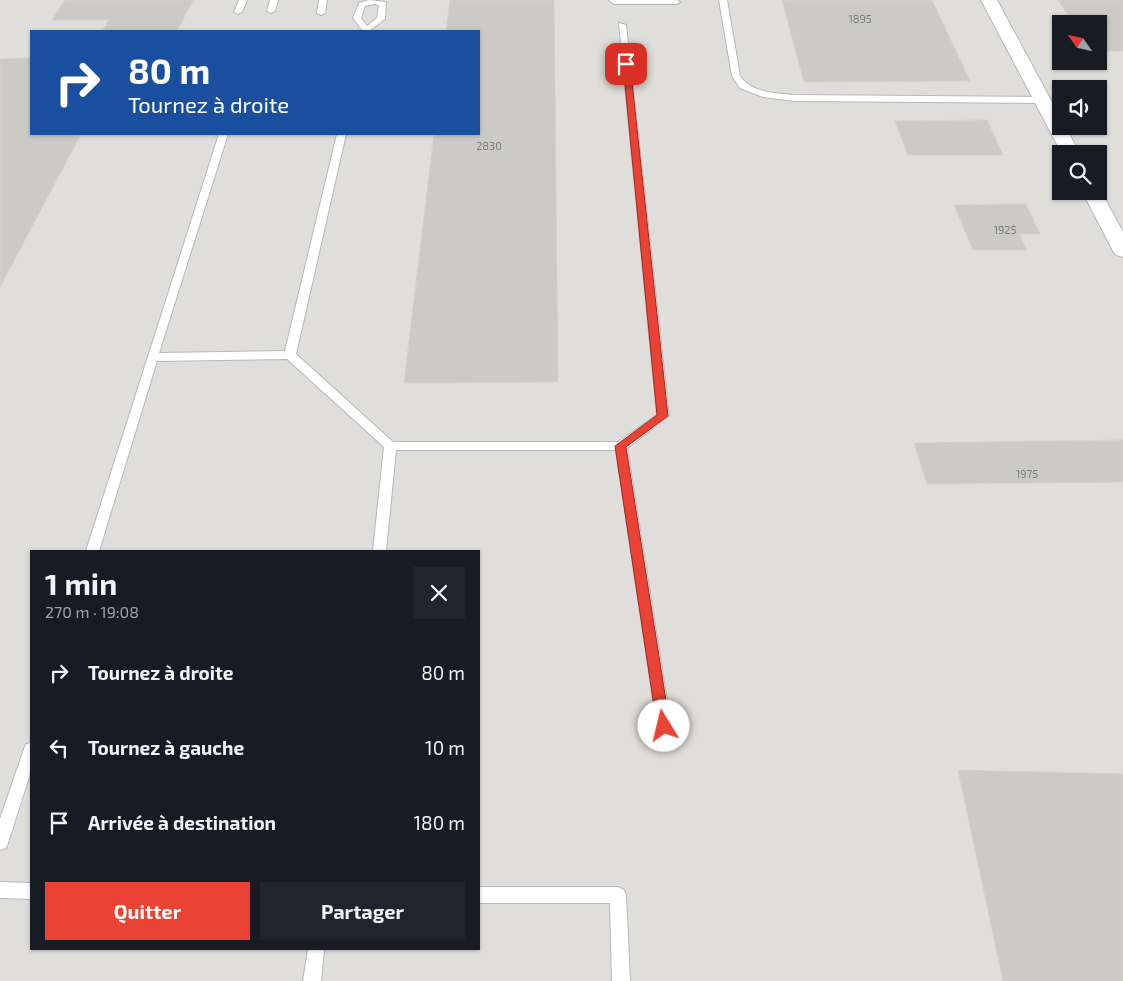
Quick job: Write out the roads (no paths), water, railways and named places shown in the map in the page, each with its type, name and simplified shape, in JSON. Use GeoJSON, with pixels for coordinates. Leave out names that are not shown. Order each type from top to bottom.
{"type":"FeatureCollection","features":[{"type":"Feature","properties":{"kind":"street"},"geometry":{"type":"LineString","coordinates":[[989,0],[1066,145]]}},
{"type":"Feature","properties":{"kind":"street"},"geometry":{"type":"LineString","coordinates":[[1096,200],[1123,251]]}},
{"type":"Feature","properties":{"kind":"lane"},"geometry":{"type":"LineString","coordinates":[[238,12],[243,0]]}},
{"type":"Feature","properties":{"kind":"lane"},"geometry":{"type":"LineString","coordinates":[[271,12],[274,0]]}},
{"type":"Feature","properties":{"kind":"lane"},"geometry":{"type":"LineString","coordinates":[[321,13],[323,0]]}},
{"type":"Feature","properties":{"kind":"lane"},"geometry":{"type":"LineString","coordinates":[[365,30],[357,18],[362,5],[374,0],[383,4],[381,19],[367,30]]}},
{"type":"Feature","properties":{"kind":"lane"},"geometry":{"type":"LineString","coordinates":[[614,0],[614,2],[676,2]]}},
{"type":"Feature","properties":{"kind":"lane"},"geometry":{"type":"LineString","coordinates":[[723,0],[736,76],[743,86],[763,94],[794,98],[1042,100]]}},
{"type":"Feature","properties":{"kind":"lane"},"geometry":{"type":"LineString","coordinates":[[152,357],[290,355],[390,446],[620,446],[663,416],[622,25]]}},
{"type":"Feature","properties":{"kind":"lane"},"geometry":{"type":"LineString","coordinates":[[92,550],[223,135]]}},
{"type":"Feature","properties":{"kind":"lane"},"geometry":{"type":"LineString","coordinates":[[290,355],[342,135]]}},
{"type":"Feature","properties":{"kind":"lane"},"geometry":{"type":"LineString","coordinates":[[379,550],[390,446]]}},
{"type":"Feature","properties":{"kind":"lane"},"geometry":{"type":"LineString","coordinates":[[620,446],[664,726]]}},
{"type":"Feature","properties":{"kind":"lane"},"geometry":{"type":"LineString","coordinates":[[0,842],[30,752]]}},
{"type":"Feature","properties":{"kind":"lane"},"geometry":{"type":"LineString","coordinates":[[0,890],[30,891]]}},
{"type":"Feature","properties":{"kind":"lane"},"geometry":{"type":"LineString","coordinates":[[480,895],[618,895],[621,981]]}},
{"type":"Feature","properties":{"kind":"lane"},"geometry":{"type":"LineString","coordinates":[[312,981],[316,950]]}}]}
